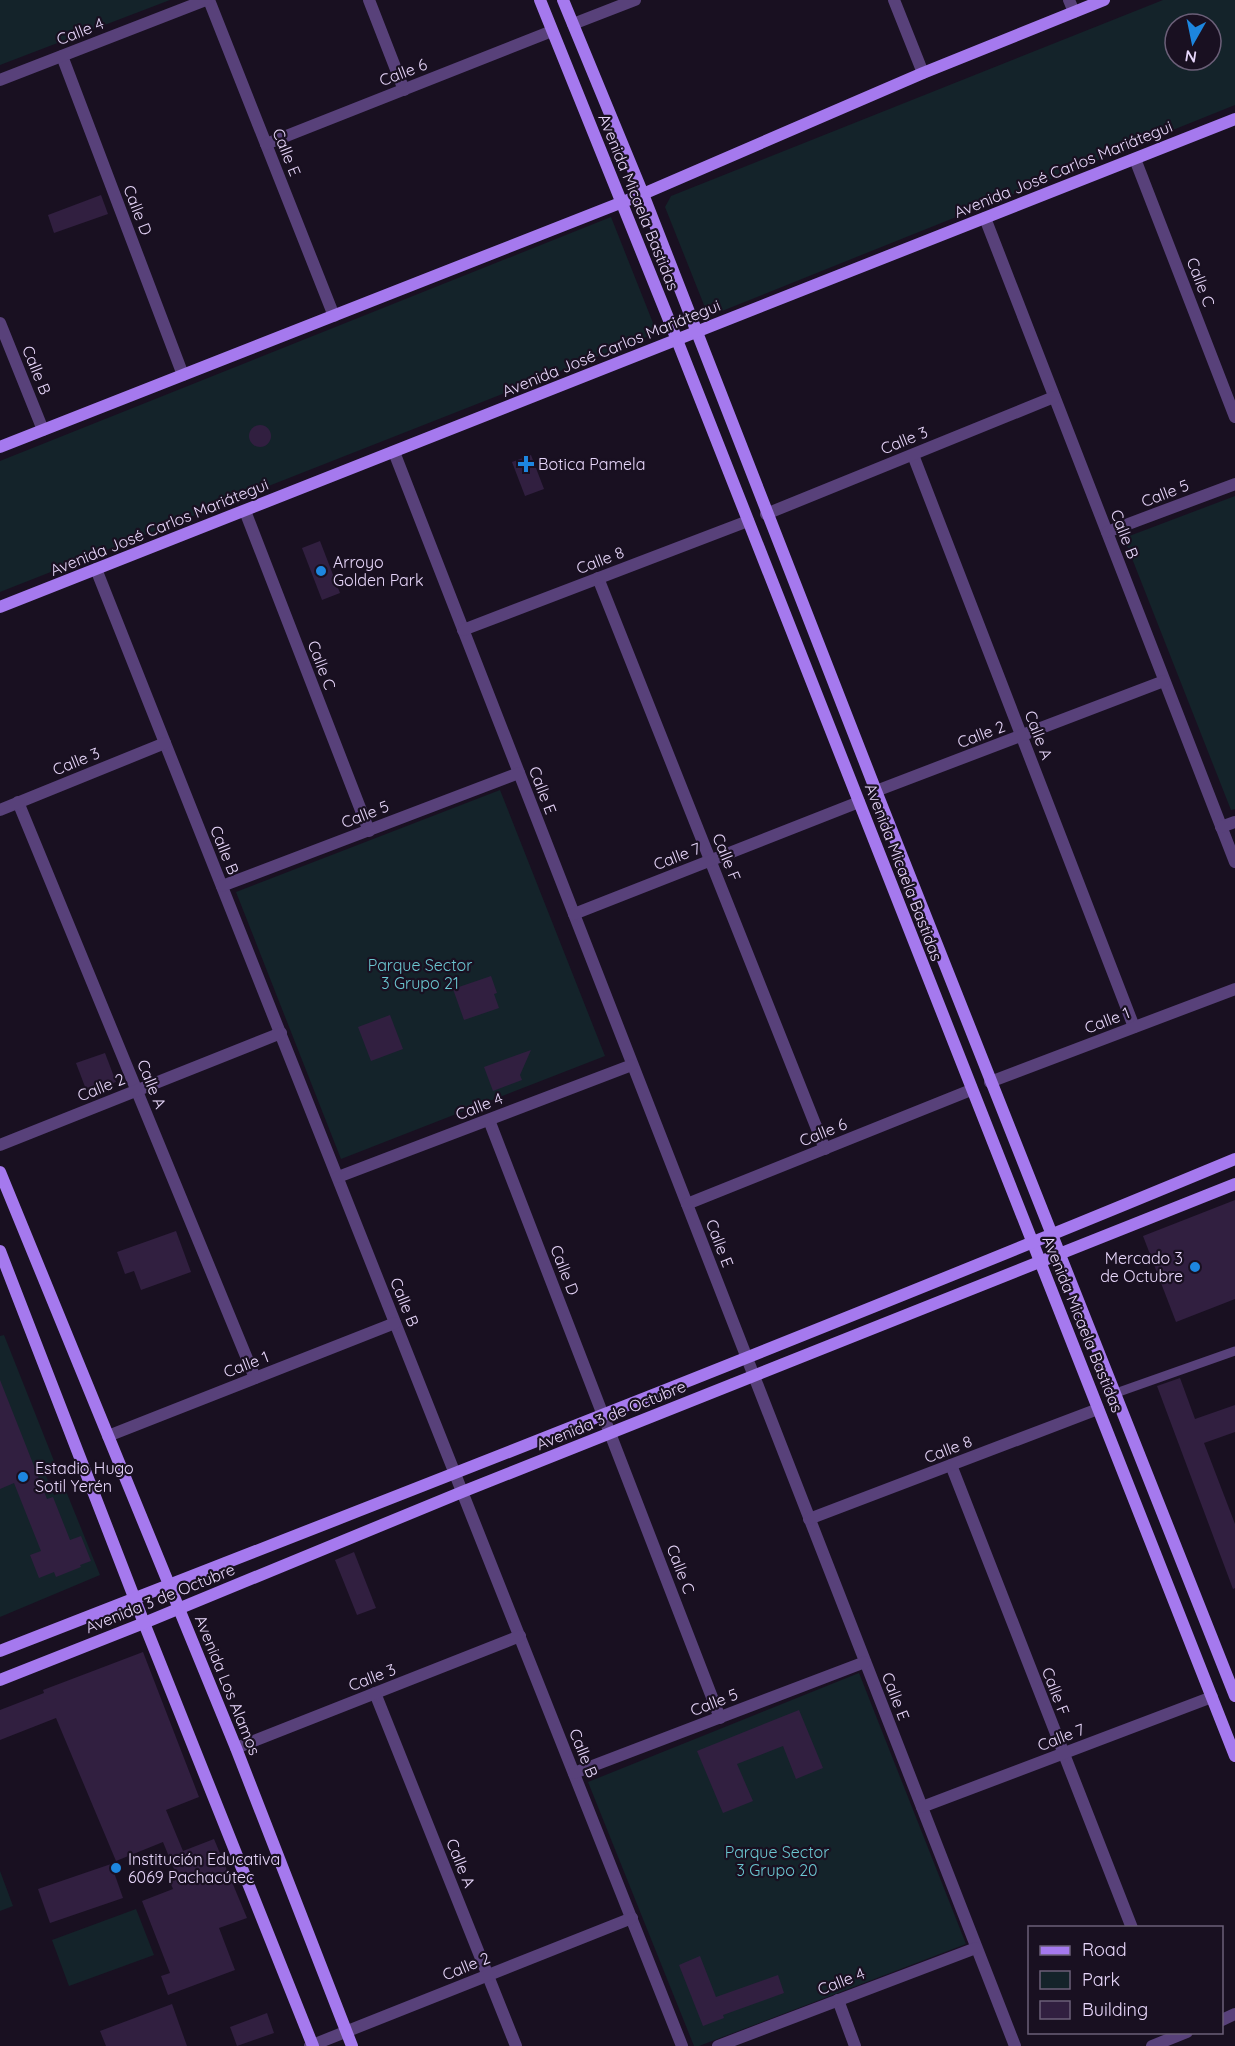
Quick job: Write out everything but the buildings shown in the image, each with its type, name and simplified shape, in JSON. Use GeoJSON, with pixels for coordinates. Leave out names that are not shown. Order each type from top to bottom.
{"type":"FeatureCollection","features":[{"type":"Feature","properties":{"kind":"street","name":"Calle 4"},"geometry":{"type":"LineString","coordinates":[[0,80],[207,0]]}},
{"type":"Feature","properties":{"kind":"street","name":"Calle E"},"geometry":{"type":"LineString","coordinates":[[207,0],[334,316]]}},
{"type":"Feature","properties":{"kind":"street"},"geometry":{"type":"LineString","coordinates":[[369,0],[404,90]]}},
{"type":"Feature","properties":{"kind":"street","name":"Avenida Micaela Bastidas"},"geometry":{"type":"LineString","coordinates":[[540,0],[677,340],[1235,1756]]}},
{"type":"Feature","properties":{"kind":"street","name":"Avenida Micaela Bastidas"},"geometry":{"type":"LineString","coordinates":[[563,0],[643,194],[766,514],[1235,1696]]}},
{"type":"Feature","properties":{"kind":"street"},"geometry":{"type":"LineString","coordinates":[[573,24],[635,0]]}},
{"type":"Feature","properties":{"kind":"street"},"geometry":{"type":"LineString","coordinates":[[894,0],[923,73]]}},
{"type":"Feature","properties":{"kind":"street"},"geometry":{"type":"LineString","coordinates":[[0,447],[621,203],[923,73],[1071,6],[1104,0]]}},
{"type":"Feature","properties":{"kind":"street","name":"Calle 6"},"geometry":{"type":"LineString","coordinates":[[266,144],[552,32]]}},
{"type":"Feature","properties":{"kind":"street","name":"Calle D"},"geometry":{"type":"LineString","coordinates":[[62,56],[183,375]]}},
{"type":"Feature","properties":{"kind":"street","name":"Avenida José Carlos Mariátegui"},"geometry":{"type":"LineString","coordinates":[[0,608],[1235,119]]}},
{"type":"Feature","properties":{"kind":"street","name":"Calle C"},"geometry":{"type":"LineString","coordinates":[[1135,159],[1235,417]]}},
{"type":"Feature","properties":{"kind":"street","name":"Calle B"},"geometry":{"type":"LineString","coordinates":[[984,218],[1235,862]]}},
{"type":"Feature","properties":{"kind":"street","name":"Calle B"},"geometry":{"type":"LineString","coordinates":[[0,323],[43,430]]}},
{"type":"Feature","properties":{"kind":"street","name":"Calle 3"},"geometry":{"type":"LineString","coordinates":[[766,514],[1054,397]]}},
{"type":"Feature","properties":{"kind":"street","name":"Calle E"},"geometry":{"type":"LineString","coordinates":[[394,452],[1015,2046]]}},
{"type":"Feature","properties":{"kind":"street","name":"Calle A"},"geometry":{"type":"LineString","coordinates":[[913,454],[1134,1027]]}},
{"type":"Feature","properties":{"kind":"street","name":"Calle 5"},"geometry":{"type":"LineString","coordinates":[[1107,532],[1235,484]]}},
{"type":"Feature","properties":{"kind":"street","name":"Calle C"},"geometry":{"type":"LineString","coordinates":[[245,511],[369,831]]}},
{"type":"Feature","properties":{"kind":"street","name":"Calle 8"},"geometry":{"type":"LineString","coordinates":[[463,630],[748,521]]}},
{"type":"Feature","properties":{"kind":"street","name":"Calle B"},"geometry":{"type":"LineString","coordinates":[[96,569],[682,2046]]}},
{"type":"Feature","properties":{"kind":"street","name":"Calle F"},"geometry":{"type":"LineString","coordinates":[[598,578],[825,1149]]}},
{"type":"Feature","properties":{"kind":"street","name":"Calle 2"},"geometry":{"type":"LineString","coordinates":[[876,791],[1164,681]]}},
{"type":"Feature","properties":{"kind":"street","name":"Calle 3"},"geometry":{"type":"LineString","coordinates":[[0,810],[165,743]]}},
{"type":"Feature","properties":{"kind":"street","name":"Calle 5"},"geometry":{"type":"LineString","coordinates":[[222,886],[519,773]]}},
{"type":"Feature","properties":{"kind":"street","name":"Calle A"},"geometry":{"type":"LineString","coordinates":[[18,802],[255,1378]]}},
{"type":"Feature","properties":{"kind":"street","name":"Calle 7"},"geometry":{"type":"LineString","coordinates":[[574,914],[859,802]]}},
{"type":"Feature","properties":{"kind":"street"},"geometry":{"type":"LineString","coordinates":[[1221,827],[1235,822]]}},
{"type":"Feature","properties":{"kind":"street","name":"Calle 1"},"geometry":{"type":"LineString","coordinates":[[990,1082],[1235,989]]}},
{"type":"Feature","properties":{"kind":"street","name":"Calle 2"},"geometry":{"type":"LineString","coordinates":[[0,1145],[280,1033]]}},
{"type":"Feature","properties":{"kind":"street","name":"Calle 4"},"geometry":{"type":"LineString","coordinates":[[338,1177],[632,1065]]}},
{"type":"Feature","properties":{"kind":"street","name":"Calle 6"},"geometry":{"type":"LineString","coordinates":[[687,1204],[971,1090]]}},
{"type":"Feature","properties":{"kind":"street","name":"Calle D"},"geometry":{"type":"LineString","coordinates":[[489,1120],[610,1433]]}},
{"type":"Feature","properties":{"kind":"street","name":"Avenida 3 de Octubre"},"geometry":{"type":"LineString","coordinates":[[0,1651],[603,1415],[1235,1159]]}},
{"type":"Feature","properties":{"kind":"street","name":"Avenida Los Alamos"},"geometry":{"type":"LineString","coordinates":[[0,1172],[236,1748],[352,2046]]}},
{"type":"Feature","properties":{"kind":"street","name":"Avenida 3 de Octubre"},"geometry":{"type":"LineString","coordinates":[[0,1680],[180,1609],[462,1492],[1235,1184]]}},
{"type":"Feature","properties":{"kind":"street"},"geometry":{"type":"LineString","coordinates":[[0,1251],[144,1623],[312,2046]]}},
{"type":"Feature","properties":{"kind":"street","name":"Calle 1"},"geometry":{"type":"LineString","coordinates":[[108,1436],[395,1323]]}},
{"type":"Feature","properties":{"kind":"street","name":"Calle 8"},"geometry":{"type":"LineString","coordinates":[[809,1519],[1098,1409]]}},
{"type":"Feature","properties":{"kind":"street","name":"Calle C"},"geometry":{"type":"LineString","coordinates":[[610,1433],[720,1718]]}},
{"type":"Feature","properties":{"kind":"street","name":"Calle F"},"geometry":{"type":"LineString","coordinates":[[951,1465],[1131,1926]]}},
{"type":"Feature","properties":{"kind":"street","name":"Calle 3"},"geometry":{"type":"LineString","coordinates":[[236,1748],[520,1636]]}},
{"type":"Feature","properties":{"kind":"street","name":"Calle 5"},"geometry":{"type":"LineString","coordinates":[[574,1773],[865,1662]]}},
{"type":"Feature","properties":{"kind":"street","name":"Calle A"},"geometry":{"type":"LineString","coordinates":[[375,1693],[516,2046]]}},
{"type":"Feature","properties":{"kind":"street","name":"Calle 7"},"geometry":{"type":"LineString","coordinates":[[922,1807],[1212,1697]]}},
{"type":"Feature","properties":{"kind":"street","name":"Calle 2"},"geometry":{"type":"LineString","coordinates":[[312,2046],[632,1918]]}},
{"type":"Feature","properties":{"kind":"street","name":"Calle 4"},"geometry":{"type":"LineString","coordinates":[[718,2046],[976,1948]]}},
{"type":"Feature","properties":{"kind":"street"},"geometry":{"type":"LineString","coordinates":[[838,2000],[855,2046]]}},
{"type":"Feature","properties":{"kind":"street"},"geometry":{"type":"LineString","coordinates":[[1152,2046],[1179,2034]]}},
{"type":"Feature","properties":{"kind":"lane"},"geometry":{"type":"LineString","coordinates":[[1116,1394],[1235,1351]]}},
{"type":"Feature","properties":{"kind":"green space"},"geometry":{"type":"Polygon","coordinates":[[[0,0],[170,0],[0,65],[0,0]]]}},
{"type":"Feature","properties":{"kind":"green space"},"geometry":{"type":"Polygon","coordinates":[[[1163,0],[1235,0],[1235,105],[717,313],[706,310],[665,207],[671,196],[1163,0]]]}},
{"type":"Feature","properties":{"kind":"green space"},"geometry":{"type":"Polygon","coordinates":[[[611,217],[657,333],[0,592],[0,461],[611,217]]]}},
{"type":"Feature","properties":{"kind":"green space"},"geometry":{"type":"Polygon","coordinates":[[[1235,496],[1235,809],[1231,810],[1124,538],[1235,496]]]}},
{"type":"Feature","properties":{"kind":"green space","name":"Parque Sector 3 Grupo 21"},"geometry":{"type":"Polygon","coordinates":[[[500,790],[605,1056],[341,1159],[236,892],[500,790]]]}},
{"type":"Feature","properties":{"kind":"green space","name":"Estadio Hugo Sotil Yerén"},"geometry":{"type":"Polygon","coordinates":[[[4,1335],[54,1461],[44,1471],[54,1495],[66,1491],[100,1575],[0,1617],[0,1336],[4,1335]]]}},
{"type":"Feature","properties":{"kind":"green space","name":"Parque Sector 3 Grupo 20"},"geometry":{"type":"Polygon","coordinates":[[[859,1673],[966,1944],[694,2046],[588,1782],[859,1673]]]}},
{"type":"Feature","properties":{"kind":"green space"},"geometry":{"type":"Polygon","coordinates":[[[0,1871],[13,1906],[0,1911],[0,1871]]]}},
{"type":"Feature","properties":{"kind":"green space"},"geometry":{"type":"Polygon","coordinates":[[[136,1909],[154,1955],[69,1986],[52,1940],[136,1909]]]}},
{"type":"Feature","properties":{"kind":"place","name":"Botica Pamela"},"geometry":{"type":"Point","coordinates":[526,464]}},
{"type":"Feature","properties":{"kind":"place","name":"Arroyo Golden Park"},"geometry":{"type":"Point","coordinates":[321,571]}},
{"type":"Feature","properties":{"kind":"place","name":"Mercado 3 de Octubre"},"geometry":{"type":"Point","coordinates":[1195,1267]}},
{"type":"Feature","properties":{"kind":"place","name":"Estadio Hugo Sotil Yerén"},"geometry":{"type":"Point","coordinates":[23,1477]}},
{"type":"Feature","properties":{"kind":"place","name":"Institución Educativa 6069 Pachacútec"},"geometry":{"type":"Point","coordinates":[116,1868]}}]}
